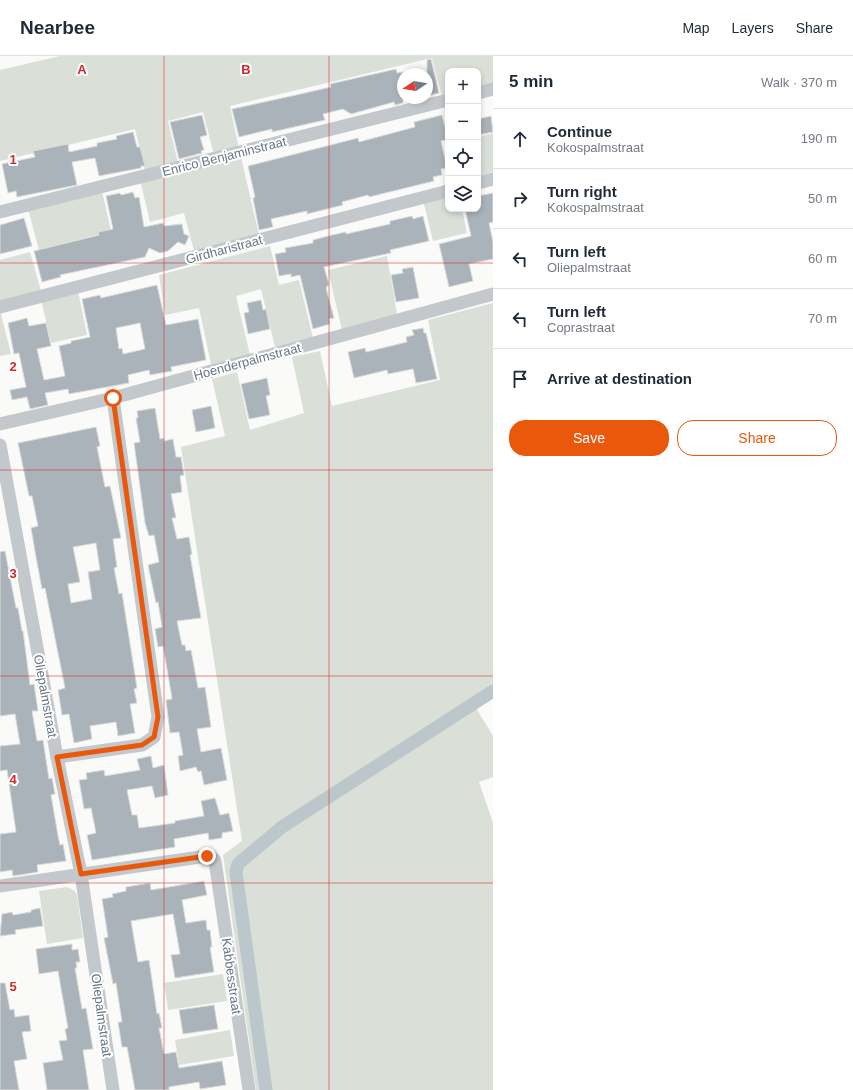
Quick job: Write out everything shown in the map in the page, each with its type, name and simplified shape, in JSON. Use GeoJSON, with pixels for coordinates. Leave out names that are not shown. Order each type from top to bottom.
{"type":"FeatureCollection","features":[{"type":"Feature","properties":{"kind":"street"},"geometry":{"type":"LineString","coordinates":[[481,92],[493,89]]}},
{"type":"Feature","properties":{"kind":"street","name":"Enrico Benjaminstraat"},"geometry":{"type":"LineString","coordinates":[[0,212],[445,101]]}},
{"type":"Feature","properties":{"kind":"street"},"geometry":{"type":"LineString","coordinates":[[481,182],[493,179]]}},
{"type":"Feature","properties":{"kind":"street","name":"Girdharistraat"},"geometry":{"type":"LineString","coordinates":[[0,308],[445,192]]}},
{"type":"Feature","properties":{"kind":"street","name":"Hoenderpalmstraat"},"geometry":{"type":"LineString","coordinates":[[0,424],[113,398],[493,294]]}},
{"type":"Feature","properties":{"kind":"street"},"geometry":{"type":"LineString","coordinates":[[57,757],[142,745],[154,737],[158,717],[113,398]]}},
{"type":"Feature","properties":{"kind":"street","name":"Oliepalmstraat"},"geometry":{"type":"LineString","coordinates":[[0,444],[57,757],[81,874],[113,1090]]}},
{"type":"Feature","properties":{"kind":"street","name":"Kabbesstraat"},"geometry":{"type":"LineString","coordinates":[[81,874],[207,856],[212,857],[215,861],[249,1090]]}},
{"type":"Feature","properties":{"kind":"street"},"geometry":{"type":"LineString","coordinates":[[0,886],[81,874]]}},
{"type":"Feature","properties":{"kind":"shaded area"},"geometry":{"type":"Polygon","coordinates":[[[60,56],[493,56],[493,84],[481,87],[481,68],[445,68],[445,96],[442,97],[432,58],[230,106],[239,149],[214,155],[203,112],[168,121],[178,163],[145,171],[135,129],[0,161],[0,70],[60,56]]]}},
{"type":"Feature","properties":{"kind":"shaded area"},"geometry":{"type":"Polygon","coordinates":[[[493,133],[493,172],[481,175],[481,140],[481,136],[493,133]]]}},
{"type":"Feature","properties":{"kind":"shaded area"},"geometry":{"type":"Polygon","coordinates":[[[241,157],[259,235],[194,251],[184,213],[150,222],[140,180],[241,157]]]}},
{"type":"Feature","properties":{"kind":"shaded area"},"geometry":{"type":"Polygon","coordinates":[[[102,191],[111,231],[39,250],[28,209],[102,191]]]}},
{"type":"Feature","properties":{"kind":"shaded area"},"geometry":{"type":"Polygon","coordinates":[[[445,195],[445,212],[463,212],[467,233],[433,241],[423,200],[445,195]]]}},
{"type":"Feature","properties":{"kind":"shaded area"},"geometry":{"type":"Polygon","coordinates":[[[270,246],[279,285],[299,280],[313,338],[275,347],[261,289],[236,296],[250,355],[211,364],[199,308],[165,315],[159,275],[270,246]]]}},
{"type":"Feature","properties":{"kind":"shaded area"},"geometry":{"type":"Polygon","coordinates":[[[30,252],[41,291],[0,302],[0,260],[30,252]]]}},
{"type":"Feature","properties":{"kind":"shaded area"},"geometry":{"type":"Polygon","coordinates":[[[387,256],[397,314],[342,330],[328,270],[387,256]]]}},
{"type":"Feature","properties":{"kind":"shaded area"},"geometry":{"type":"Polygon","coordinates":[[[78,291],[87,335],[51,343],[41,299],[78,291]]]}},
{"type":"Feature","properties":{"kind":"shaded area"},"geometry":{"type":"Polygon","coordinates":[[[493,303],[493,691],[473,703],[493,736],[493,777],[479,782],[493,823],[493,1090],[256,1090],[223,855],[242,841],[181,447],[225,436],[212,379],[237,372],[250,430],[304,413],[292,357],[320,351],[332,406],[440,380],[428,320],[493,303]]]}},
{"type":"Feature","properties":{"kind":"shaded area"},"geometry":{"type":"Polygon","coordinates":[[[0,310],[11,354],[0,356],[0,310]]]}},
{"type":"Feature","properties":{"kind":"shaded area"},"geometry":{"type":"Polygon","coordinates":[[[67,887],[75,891],[77,895],[83,938],[47,944],[39,891],[67,887]]]}},
{"type":"Feature","properties":{"kind":"shaded area"},"geometry":{"type":"Polygon","coordinates":[[[223,974],[227,1001],[168,1010],[164,983],[223,974]]]}},
{"type":"Feature","properties":{"kind":"shaded area"},"geometry":{"type":"Polygon","coordinates":[[[230,1030],[234,1056],[179,1065],[175,1040],[230,1030]]]}},
{"type":"Feature","properties":{"kind":"building"},"geometry":{"type":"Polygon","coordinates":[[[431,59],[439,93],[433,94],[433,68],[427,68],[427,60],[431,59]]]}},
{"type":"Feature","properties":{"kind":"building"},"geometry":{"type":"Polygon","coordinates":[[[396,69],[397,104],[399,104],[395,105],[394,102],[351,114],[343,109],[323,114],[325,120],[272,132],[272,129],[239,137],[232,109],[331,87],[330,84],[396,69]]]}},
{"type":"Feature","properties":{"kind":"building"},"geometry":{"type":"Polygon","coordinates":[[[202,115],[207,135],[200,137],[204,150],[201,151],[202,153],[179,159],[170,122],[202,115]]]}},
{"type":"Feature","properties":{"kind":"building"},"geometry":{"type":"Polygon","coordinates":[[[442,115],[445,127],[445,140],[441,141],[445,159],[445,168],[441,169],[442,175],[433,177],[434,181],[369,197],[368,195],[342,202],[343,205],[307,214],[307,211],[271,219],[273,227],[259,230],[253,198],[255,197],[248,166],[358,138],[359,142],[415,127],[414,122],[442,115]]]}},
{"type":"Feature","properties":{"kind":"building"},"geometry":{"type":"Polygon","coordinates":[[[491,116],[493,132],[481,134],[481,118],[491,116]]]}},
{"type":"Feature","properties":{"kind":"building"},"geometry":{"type":"Polygon","coordinates":[[[133,132],[137,147],[140,147],[145,166],[141,166],[141,168],[99,176],[95,158],[72,162],[77,185],[17,197],[16,191],[8,193],[2,164],[35,157],[33,151],[68,144],[69,152],[97,146],[97,143],[117,139],[116,136],[133,132]]]}},
{"type":"Feature","properties":{"kind":"building"},"geometry":{"type":"Polygon","coordinates":[[[133,192],[135,198],[139,197],[144,227],[163,223],[164,226],[182,224],[184,234],[189,236],[185,245],[178,242],[168,251],[160,253],[149,248],[145,257],[60,275],[61,277],[42,282],[34,251],[99,235],[98,232],[113,229],[106,196],[120,193],[121,195],[133,192]]]}},
{"type":"Feature","properties":{"kind":"building"},"geometry":{"type":"Polygon","coordinates":[[[493,193],[493,222],[489,223],[493,242],[493,259],[469,264],[473,281],[449,287],[439,244],[471,236],[466,212],[481,212],[481,195],[493,193]]]}},
{"type":"Feature","properties":{"kind":"building"},"geometry":{"type":"Polygon","coordinates":[[[412,216],[413,219],[423,216],[429,241],[390,250],[391,253],[324,267],[329,284],[326,288],[334,318],[329,319],[330,324],[313,329],[300,275],[291,277],[291,274],[279,276],[275,254],[286,252],[285,248],[313,243],[313,240],[390,224],[390,221],[412,216]]]}},
{"type":"Feature","properties":{"kind":"building"},"geometry":{"type":"Polygon","coordinates":[[[24,218],[32,246],[0,254],[0,225],[24,218]]]}},
{"type":"Feature","properties":{"kind":"building"},"geometry":{"type":"Polygon","coordinates":[[[413,267],[419,298],[396,302],[391,275],[403,273],[402,269],[413,267]]]}},
{"type":"Feature","properties":{"kind":"building"},"geometry":{"type":"Polygon","coordinates":[[[157,285],[166,325],[198,319],[206,360],[171,367],[172,371],[150,375],[149,370],[128,375],[129,383],[69,394],[68,389],[45,393],[48,405],[30,409],[27,397],[12,400],[10,390],[26,387],[19,353],[14,354],[8,323],[27,318],[29,326],[46,323],[51,346],[37,349],[44,380],[65,376],[59,346],[71,343],[71,341],[90,337],[82,299],[100,295],[101,298],[157,285]],[[140,323],[116,328],[119,349],[122,348],[123,354],[145,349],[140,323]]]}},
{"type":"Feature","properties":{"kind":"building"},"geometry":{"type":"Polygon","coordinates":[[[261,300],[263,310],[266,309],[270,329],[248,334],[244,313],[249,312],[247,303],[261,300]]]}},
{"type":"Feature","properties":{"kind":"building"},"geometry":{"type":"Polygon","coordinates":[[[423,328],[424,333],[426,333],[437,379],[416,383],[413,369],[388,374],[387,370],[354,378],[348,352],[365,348],[366,352],[407,342],[406,337],[414,335],[412,330],[423,328]]]}},
{"type":"Feature","properties":{"kind":"building"},"geometry":{"type":"Polygon","coordinates":[[[267,378],[270,395],[266,396],[270,415],[249,419],[241,384],[267,378]]]}},
{"type":"Feature","properties":{"kind":"building"},"geometry":{"type":"Polygon","coordinates":[[[211,406],[215,428],[196,432],[192,410],[211,406]]]}},
{"type":"Feature","properties":{"kind":"building"},"geometry":{"type":"Polygon","coordinates":[[[155,408],[160,439],[164,438],[164,441],[173,439],[176,457],[181,457],[184,475],[180,476],[182,492],[171,494],[176,518],[172,518],[177,539],[189,537],[192,554],[190,555],[201,618],[177,621],[182,645],[185,645],[186,651],[191,650],[198,688],[205,687],[211,727],[197,729],[201,752],[221,748],[227,780],[204,785],[201,771],[198,772],[196,767],[180,771],[178,756],[183,755],[179,732],[170,733],[166,700],[172,699],[171,692],[163,646],[158,647],[155,629],[162,627],[158,602],[156,603],[148,565],[159,562],[154,535],[149,536],[145,523],[134,443],[140,442],[136,418],[138,418],[137,411],[155,408]]]}},
{"type":"Feature","properties":{"kind":"building"},"geometry":{"type":"Polygon","coordinates":[[[96,427],[100,446],[97,447],[105,487],[110,486],[121,538],[113,539],[117,567],[114,568],[119,594],[122,593],[137,688],[134,689],[137,703],[130,704],[135,733],[118,736],[116,722],[90,726],[92,739],[74,743],[69,714],[62,715],[58,690],[65,688],[45,588],[42,589],[31,528],[38,526],[32,496],[29,496],[18,443],[96,427]],[[96,543],[73,547],[80,582],[68,584],[71,603],[92,599],[88,572],[100,570],[96,543]]]}},
{"type":"Feature","properties":{"kind":"building"},"geometry":{"type":"Polygon","coordinates":[[[5,551],[16,608],[18,608],[23,631],[30,685],[34,684],[38,711],[32,711],[37,741],[43,740],[49,779],[52,778],[55,794],[51,795],[58,836],[60,845],[63,844],[66,861],[37,865],[38,872],[13,876],[12,870],[0,872],[0,834],[16,832],[7,770],[0,771],[0,746],[20,744],[15,714],[0,716],[0,552],[5,551]]]}},
{"type":"Feature","properties":{"kind":"building"},"geometry":{"type":"Polygon","coordinates":[[[151,756],[153,768],[164,765],[168,795],[155,798],[152,786],[127,790],[132,815],[137,815],[139,828],[175,823],[175,821],[204,816],[201,801],[215,798],[220,815],[229,813],[233,831],[222,833],[222,838],[209,840],[208,833],[174,839],[175,847],[92,860],[87,835],[96,833],[91,808],[84,809],[79,780],[87,779],[86,773],[104,770],[105,776],[140,770],[137,759],[151,756]]]}},
{"type":"Feature","properties":{"kind":"building"},"geometry":{"type":"Polygon","coordinates":[[[204,881],[207,895],[182,900],[186,923],[206,920],[207,930],[210,930],[212,947],[210,947],[214,972],[175,978],[171,955],[180,954],[173,914],[131,921],[138,962],[149,960],[157,1014],[159,1013],[162,1028],[159,1028],[164,1054],[176,1052],[179,1068],[222,1061],[226,1085],[200,1089],[199,1082],[169,1087],[169,1090],[135,1090],[127,1047],[122,1047],[118,1022],[122,1022],[116,983],[113,984],[104,938],[108,937],[102,899],[113,897],[112,894],[126,891],[126,887],[150,883],[151,890],[204,881]]]}},
{"type":"Feature","properties":{"kind":"building"},"geometry":{"type":"Polygon","coordinates":[[[40,908],[43,926],[15,930],[16,934],[0,936],[2,914],[12,912],[13,915],[31,912],[31,910],[40,908]]]}},
{"type":"Feature","properties":{"kind":"building"},"geometry":{"type":"Polygon","coordinates":[[[72,944],[72,950],[78,949],[80,962],[76,962],[77,968],[75,968],[82,1009],[86,1008],[93,1049],[83,1050],[89,1090],[47,1090],[43,1063],[63,1060],[59,1041],[67,1040],[65,1029],[68,1028],[58,971],[39,974],[36,949],[72,944]]]}},
{"type":"Feature","properties":{"kind":"building"},"geometry":{"type":"Polygon","coordinates":[[[0,983],[5,983],[10,1010],[14,1009],[15,1017],[29,1015],[31,1031],[22,1032],[27,1059],[14,1061],[19,1090],[0,1090],[0,983]]]}},
{"type":"Feature","properties":{"kind":"building"},"geometry":{"type":"Polygon","coordinates":[[[214,1005],[218,1029],[183,1034],[179,1010],[214,1005]]]}},
{"type":"Feature","properties":{"kind":"waterway"},"geometry":{"type":"LineString","coordinates":[[266,1090],[236,872],[238,864],[282,827],[493,691]]}},
{"type":"Feature","properties":{"kind":"route"},"geometry":{"type":"LineString","coordinates":[[113,398],[158,717],[154,737],[142,745],[57,757],[81,874],[207,856]]}}]}
